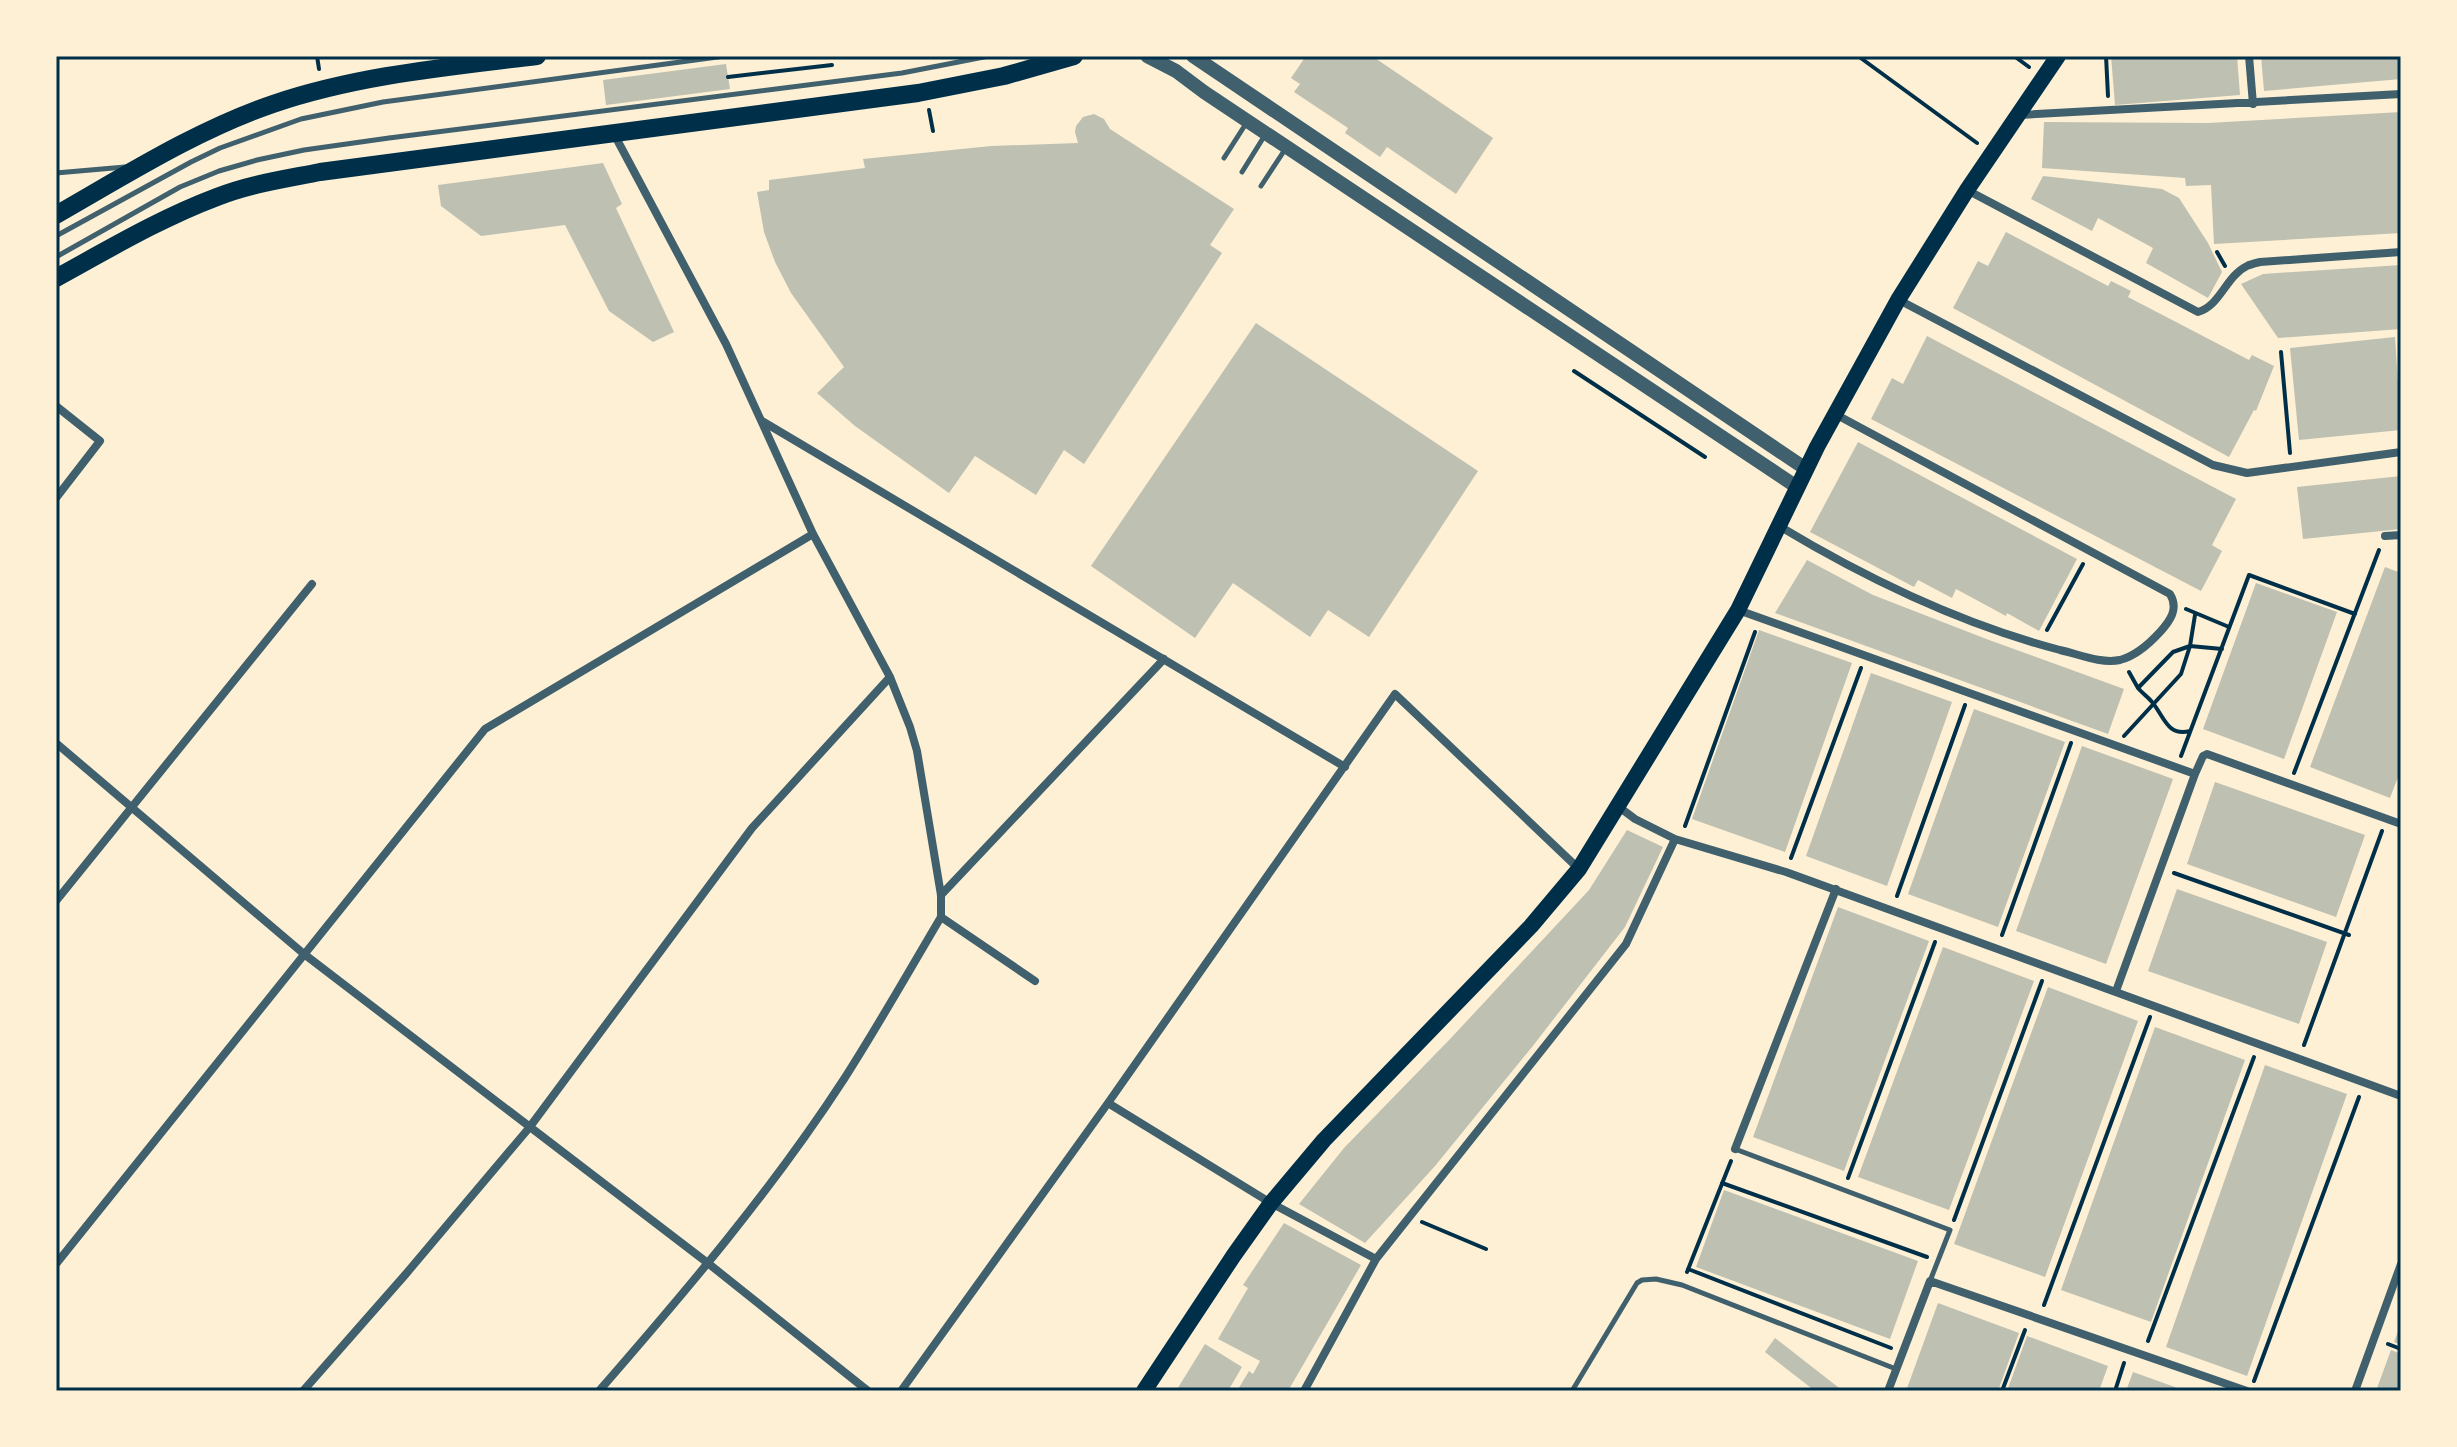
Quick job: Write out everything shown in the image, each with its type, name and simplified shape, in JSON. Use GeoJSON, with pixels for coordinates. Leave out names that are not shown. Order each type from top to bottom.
{"type":"FeatureCollection","features":[{"type":"Feature","properties":{"kind":"highway"},"geometry":{"type":"LineString","coordinates":[[56,215],[146,164],[273,104],[398,75],[537,56]]}},
{"type":"Feature","properties":{"kind":"highway"},"geometry":{"type":"LineString","coordinates":[[56,278],[186,210],[252,186],[320,172],[918,93],[1004,76],[1074,56]]}},
{"type":"Feature","properties":{"kind":"main road"},"geometry":{"type":"LineString","coordinates":[[1144,1391],[1271,1203],[1324,1140],[1531,926],[1579,869],[1738,610],[1834,414],[1898,300],[1967,190],[2058,56]]}},
{"type":"Feature","properties":{"kind":"street"},"geometry":{"type":"LineString","coordinates":[[1147,56],[1176,71],[1797,487]]}},
{"type":"Feature","properties":{"kind":"street"},"geometry":{"type":"LineString","coordinates":[[1193,56],[1806,469]]}},
{"type":"Feature","properties":{"kind":"street"},"geometry":{"type":"LineString","coordinates":[[2249,56],[2253,104]]}},
{"type":"Feature","properties":{"kind":"street"},"geometry":{"type":"LineString","coordinates":[[2018,115],[2401,94]]}},
{"type":"Feature","properties":{"kind":"street"},"geometry":{"type":"LineString","coordinates":[[599,1391],[709,1264],[844,1080],[941,917],[941,895],[917,751],[890,677],[813,534],[726,344],[613,134]]}},
{"type":"Feature","properties":{"kind":"street"},"geometry":{"type":"LineString","coordinates":[[1967,190],[2198,312],[2206,310],[2232,278],[2247,266],[2260,262],[2401,252]]}},
{"type":"Feature","properties":{"kind":"street"},"geometry":{"type":"LineString","coordinates":[[1898,300],[2213,465],[2247,473],[2401,452]]}},
{"type":"Feature","properties":{"kind":"street"},"geometry":{"type":"LineString","coordinates":[[56,406],[100,441],[56,498]]}},
{"type":"Feature","properties":{"kind":"street"},"geometry":{"type":"LineString","coordinates":[[1779,526],[1896,591],[2039,644],[2082,656],[2122,659],[2144,646],[2163,628],[2173,612],[2170,594],[1834,414]]}},
{"type":"Feature","properties":{"kind":"street"},"geometry":{"type":"LineString","coordinates":[[762,421],[1345,767]]}},
{"type":"Feature","properties":{"kind":"street"},"geometry":{"type":"LineString","coordinates":[[56,1264],[485,729],[813,534]]}},
{"type":"Feature","properties":{"kind":"street"},"geometry":{"type":"LineString","coordinates":[[2385,536],[2401,535]]}},
{"type":"Feature","properties":{"kind":"street"},"geometry":{"type":"LineString","coordinates":[[56,901],[312,584]]}},
{"type":"Feature","properties":{"kind":"street"},"geometry":{"type":"LineString","coordinates":[[1738,610],[2195,774]]}},
{"type":"Feature","properties":{"kind":"street"},"geometry":{"type":"LineString","coordinates":[[941,895],[1164,659]]}},
{"type":"Feature","properties":{"kind":"street"},"geometry":{"type":"LineString","coordinates":[[303,1391],[529,1128],[752,828],[890,677]]}},
{"type":"Feature","properties":{"kind":"street"},"geometry":{"type":"LineString","coordinates":[[901,1391],[1395,694],[1579,869]]}},
{"type":"Feature","properties":{"kind":"street"},"geometry":{"type":"LineString","coordinates":[[56,743],[304,954],[709,1264],[868,1391]]}},
{"type":"Feature","properties":{"kind":"street"},"geometry":{"type":"LineString","coordinates":[[2116,991],[2203,756],[2215,755],[2401,824]]}},
{"type":"Feature","properties":{"kind":"street"},"geometry":{"type":"LineString","coordinates":[[1619,807],[1635,819],[1677,839],[1836,889],[2401,1096]]}},
{"type":"Feature","properties":{"kind":"street"},"geometry":{"type":"LineString","coordinates":[[1304,1391],[1376,1259],[1626,944],[1677,839]]}},
{"type":"Feature","properties":{"kind":"street"},"geometry":{"type":"LineString","coordinates":[[1735,1149],[1836,889]]}},
{"type":"Feature","properties":{"kind":"street"},"geometry":{"type":"LineString","coordinates":[[941,917],[1035,981]]}},
{"type":"Feature","properties":{"kind":"street"},"geometry":{"type":"LineString","coordinates":[[1108,1103],[1271,1203],[1376,1259]]}},
{"type":"Feature","properties":{"kind":"street"},"geometry":{"type":"LineString","coordinates":[[2355,1391],[2401,1264]]}},
{"type":"Feature","properties":{"kind":"street"},"geometry":{"type":"LineString","coordinates":[[1888,1391],[1930,1281],[2249,1391]]}},
{"type":"Feature","properties":{"kind":"lane"},"geometry":{"type":"LineString","coordinates":[[56,236],[206,155],[301,119],[383,102],[725,56]]}},
{"type":"Feature","properties":{"kind":"lane"},"geometry":{"type":"LineString","coordinates":[[56,257],[180,187],[219,171],[288,153],[902,73],[989,56]]}},
{"type":"Feature","properties":{"kind":"lane"},"geometry":{"type":"LineString","coordinates":[[1224,158],[1247,121]]}},
{"type":"Feature","properties":{"kind":"lane"},"geometry":{"type":"LineString","coordinates":[[1242,172],[1266,133]]}},
{"type":"Feature","properties":{"kind":"lane"},"geometry":{"type":"LineString","coordinates":[[1261,186],[1287,147]]}},
{"type":"Feature","properties":{"kind":"lane"},"geometry":{"type":"LineString","coordinates":[[56,173],[146,164]]}},
{"type":"Feature","properties":{"kind":"lane"},"geometry":{"type":"LineString","coordinates":[[1735,1149],[1950,1230],[1930,1281]]}},
{"type":"Feature","properties":{"kind":"lane"},"geometry":{"type":"LineString","coordinates":[[1572,1391],[1637,1283],[1656,1279],[1682,1285],[1896,1369]]}},
{"type":"Feature","properties":{"kind":"path"},"geometry":{"type":"LineString","coordinates":[[317,56],[321,78]]}},
{"type":"Feature","properties":{"kind":"path"},"geometry":{"type":"LineString","coordinates":[[1858,56],[1992,154]]}},
{"type":"Feature","properties":{"kind":"path"},"geometry":{"type":"LineString","coordinates":[[2106,56],[2109,111]]}},
{"type":"Feature","properties":{"kind":"path"},"geometry":{"type":"LineString","coordinates":[[728,77],[832,65]]}},
{"type":"Feature","properties":{"kind":"path"},"geometry":{"type":"LineString","coordinates":[[929,108],[933,131]]}},
{"type":"Feature","properties":{"kind":"path"},"geometry":{"type":"LineString","coordinates":[[2281,352],[2292,467]]}},
{"type":"Feature","properties":{"kind":"path"},"geometry":{"type":"LineString","coordinates":[[1574,371],[1705,457]]}},
{"type":"Feature","properties":{"kind":"path"},"geometry":{"type":"LineString","coordinates":[[2290,783],[2385,536]]}},
{"type":"Feature","properties":{"kind":"path"},"geometry":{"type":"LineString","coordinates":[[2039,644],[2090,552]]}},
{"type":"Feature","properties":{"kind":"path"},"geometry":{"type":"LineString","coordinates":[[2177,767],[2249,575],[2355,614]]}},
{"type":"Feature","properties":{"kind":"path"},"geometry":{"type":"LineString","coordinates":[[2116,745],[2181,674],[2195,615],[2230,627]]}},
{"type":"Feature","properties":{"kind":"path"},"geometry":{"type":"LineString","coordinates":[[1677,839],[1760,617]]}},
{"type":"Feature","properties":{"kind":"path"},"geometry":{"type":"LineString","coordinates":[[2138,688],[2173,652],[2190,646],[2223,649]]}},
{"type":"Feature","properties":{"kind":"path"},"geometry":{"type":"LineString","coordinates":[[1786,872],[1866,655]]}},
{"type":"Feature","properties":{"kind":"path"},"geometry":{"type":"LineString","coordinates":[[2133,679],[2173,731],[2191,731]]}},
{"type":"Feature","properties":{"kind":"path"},"geometry":{"type":"LineString","coordinates":[[1892,910],[1969,693]]}},
{"type":"Feature","properties":{"kind":"path"},"geometry":{"type":"LineString","coordinates":[[1997,948],[2076,731]]}},
{"type":"Feature","properties":{"kind":"path"},"geometry":{"type":"LineString","coordinates":[[2299,1058],[2387,818]]}},
{"type":"Feature","properties":{"kind":"path"},"geometry":{"type":"LineString","coordinates":[[2160,868],[2347,934]]}},
{"type":"Feature","properties":{"kind":"path"},"geometry":{"type":"LineString","coordinates":[[1843,1191],[1941,928]]}},
{"type":"Feature","properties":{"kind":"path"},"geometry":{"type":"LineString","coordinates":[[1950,1230],[2047,967]]}},
{"type":"Feature","properties":{"kind":"path"},"geometry":{"type":"LineString","coordinates":[[2002,1391],[2034,1317],[2154,1005]]}},
{"type":"Feature","properties":{"kind":"path"},"geometry":{"type":"LineString","coordinates":[[2143,1355],[2259,1043]]}},
{"type":"Feature","properties":{"kind":"path"},"geometry":{"type":"LineString","coordinates":[[2249,1391],[2365,1082]]}},
{"type":"Feature","properties":{"kind":"path"},"geometry":{"type":"LineString","coordinates":[[1682,1285],[1735,1149]]}},
{"type":"Feature","properties":{"kind":"path"},"geometry":{"type":"LineString","coordinates":[[1722,1183],[1938,1261]]}},
{"type":"Feature","properties":{"kind":"path"},"geometry":{"type":"LineString","coordinates":[[1409,1216],[1486,1249]]}},
{"type":"Feature","properties":{"kind":"path"},"geometry":{"type":"LineString","coordinates":[[1688,1269],[1902,1353]]}},
{"type":"Feature","properties":{"kind":"path"},"geometry":{"type":"LineString","coordinates":[[2115,1391],[2129,1350]]}},
{"type":"Feature","properties":{"kind":"building"},"geometry":{"type":"Polygon","coordinates":[[[1306,56],[1372,56],[1493,138],[1456,194],[1387,147],[1380,157],[1345,133],[1348,128],[1294,92],[1300,84],[1291,78],[1306,56]]]}},
{"type":"Feature","properties":{"kind":"building"},"geometry":{"type":"Polygon","coordinates":[[[2111,56],[2237,56],[2240,95],[2115,105],[2111,56]]]}},
{"type":"Feature","properties":{"kind":"building"},"geometry":{"type":"Polygon","coordinates":[[[2261,56],[2401,56],[2401,79],[2264,91],[2261,56]]]}},
{"type":"Feature","properties":{"kind":"building"},"geometry":{"type":"Polygon","coordinates":[[[726,64],[730,89],[606,105],[603,80],[726,64]]]}},
{"type":"Feature","properties":{"kind":"building"},"geometry":{"type":"Polygon","coordinates":[[[2401,112],[2401,233],[2214,244],[2211,185],[2186,186],[2185,178],[2042,168],[2044,122],[2208,123],[2401,112]]]}},
{"type":"Feature","properties":{"kind":"building"},"geometry":{"type":"Polygon","coordinates":[[[1094,114],[1104,119],[1110,129],[1234,209],[1210,245],[1222,253],[1084,464],[1064,450],[1036,495],[975,456],[949,493],[855,426],[817,393],[844,367],[791,293],[775,262],[764,232],[757,192],[769,190],[769,180],[865,168],[863,159],[991,146],[1078,143],[1076,126],[1083,117],[1094,114]]]}},
{"type":"Feature","properties":{"kind":"building"},"geometry":{"type":"Polygon","coordinates":[[[603,163],[622,204],[616,208],[674,332],[653,342],[609,311],[565,225],[481,236],[441,206],[438,185],[603,163]]]}},
{"type":"Feature","properties":{"kind":"building"},"geometry":{"type":"Polygon","coordinates":[[[2043,176],[2162,189],[2179,198],[2208,243],[2222,272],[2208,298],[2146,263],[2153,248],[2098,218],[2092,231],[2031,199],[2043,176]]]}},
{"type":"Feature","properties":{"kind":"building"},"geometry":{"type":"Polygon","coordinates":[[[2006,232],[2108,286],[2111,281],[2131,291],[2128,297],[2249,360],[2252,355],[2274,366],[2256,411],[2229,457],[1953,308],[1978,261],[1988,266],[2006,232]]]}},
{"type":"Feature","properties":{"kind":"building"},"geometry":{"type":"Polygon","coordinates":[[[2401,265],[2401,329],[2278,338],[2241,284],[2263,274],[2401,265]]]}},
{"type":"Feature","properties":{"kind":"building"},"geometry":{"type":"Polygon","coordinates":[[[1256,323],[1478,471],[1369,637],[1328,610],[1310,637],[1233,583],[1195,638],[1091,566],[1256,323]]]}},
{"type":"Feature","properties":{"kind":"building"},"geometry":{"type":"Polygon","coordinates":[[[1927,336],[2236,499],[2212,545],[2222,551],[2201,591],[1871,419],[1892,378],[1903,384],[1927,336]]]}},
{"type":"Feature","properties":{"kind":"building"},"geometry":{"type":"Polygon","coordinates":[[[2395,337],[2401,430],[2299,440],[2290,348],[2395,337]]]}},
{"type":"Feature","properties":{"kind":"building"},"geometry":{"type":"Polygon","coordinates":[[[1858,442],[2077,559],[2039,631],[1956,589],[1952,598],[1918,580],[1914,587],[1810,532],[1858,442]]]}},
{"type":"Feature","properties":{"kind":"building"},"geometry":{"type":"Polygon","coordinates":[[[2401,476],[2401,529],[2303,539],[2297,487],[2401,476]]]}},
{"type":"Feature","properties":{"kind":"building"},"geometry":{"type":"Polygon","coordinates":[[[1807,560],[1873,595],[2124,689],[2108,734],[1775,613],[1807,560]]]}},
{"type":"Feature","properties":{"kind":"building"},"geometry":{"type":"Polygon","coordinates":[[[2385,567],[2401,573],[2401,769],[2390,798],[2310,767],[2385,567]]]}},
{"type":"Feature","properties":{"kind":"building"},"geometry":{"type":"Polygon","coordinates":[[[2256,583],[2337,612],[2284,759],[2203,729],[2256,583]]]}},
{"type":"Feature","properties":{"kind":"building"},"geometry":{"type":"Polygon","coordinates":[[[1759,630],[1852,663],[1785,852],[1692,819],[1759,630]]]}},
{"type":"Feature","properties":{"kind":"building"},"geometry":{"type":"Polygon","coordinates":[[[1871,673],[1952,702],[1887,886],[1806,856],[1871,673]]]}},
{"type":"Feature","properties":{"kind":"building"},"geometry":{"type":"Polygon","coordinates":[[[1974,709],[2065,742],[1998,927],[1908,894],[1974,709]]]}},
{"type":"Feature","properties":{"kind":"building"},"geometry":{"type":"Polygon","coordinates":[[[2082,746],[2173,779],[2106,964],[2016,931],[2082,746]]]}},
{"type":"Feature","properties":{"kind":"building"},"geometry":{"type":"Polygon","coordinates":[[[2215,782],[2365,835],[2336,917],[2187,864],[2215,782]]]}},
{"type":"Feature","properties":{"kind":"building"},"geometry":{"type":"Polygon","coordinates":[[[1627,830],[1663,847],[1625,927],[1435,1166],[1365,1243],[1299,1204],[1344,1148],[1589,890],[1627,830]]]}},
{"type":"Feature","properties":{"kind":"building"},"geometry":{"type":"Polygon","coordinates":[[[2177,889],[2327,942],[2299,1024],[2148,971],[2177,889]]]}},
{"type":"Feature","properties":{"kind":"building"},"geometry":{"type":"Polygon","coordinates":[[[1838,907],[1929,941],[1844,1171],[1753,1137],[1838,907]]]}},
{"type":"Feature","properties":{"kind":"building"},"geometry":{"type":"Polygon","coordinates":[[[1943,947],[2034,981],[1949,1210],[1858,1177],[1943,947]]]}},
{"type":"Feature","properties":{"kind":"building"},"geometry":{"type":"Polygon","coordinates":[[[2048,987],[2138,1021],[2045,1277],[1954,1244],[2048,987]]]}},
{"type":"Feature","properties":{"kind":"building"},"geometry":{"type":"Polygon","coordinates":[[[2155,1027],[2245,1060],[2151,1322],[2061,1290],[2155,1027]]]}},
{"type":"Feature","properties":{"kind":"building"},"geometry":{"type":"Polygon","coordinates":[[[2265,1065],[2347,1094],[2247,1376],[2166,1347],[2265,1065]]]}},
{"type":"Feature","properties":{"kind":"building"},"geometry":{"type":"Polygon","coordinates":[[[1724,1190],[1918,1261],[1890,1339],[1696,1267],[1724,1190]]]}},
{"type":"Feature","properties":{"kind":"building"},"geometry":{"type":"Polygon","coordinates":[[[1284,1223],[1361,1265],[1288,1391],[1237,1391],[1249,1371],[1253,1374],[1260,1361],[1218,1339],[1248,1288],[1243,1285],[1284,1223]]]}},
{"type":"Feature","properties":{"kind":"building"},"geometry":{"type":"Polygon","coordinates":[[[1938,1303],[2019,1333],[1998,1391],[1906,1391],[1938,1303]]]}},
{"type":"Feature","properties":{"kind":"building"},"geometry":{"type":"Polygon","coordinates":[[[2401,1323],[2401,1345],[2394,1342],[2401,1323]]]}},
{"type":"Feature","properties":{"kind":"building"},"geometry":{"type":"Polygon","coordinates":[[[2027,1336],[2108,1366],[2099,1391],[2007,1391],[2027,1336]]]}},
{"type":"Feature","properties":{"kind":"building"},"geometry":{"type":"Polygon","coordinates":[[[1775,1338],[1843,1391],[1815,1391],[1765,1352],[1775,1338]]]}},
{"type":"Feature","properties":{"kind":"building"},"geometry":{"type":"Polygon","coordinates":[[[1205,1344],[1242,1367],[1228,1391],[1176,1391],[1205,1344]]]}},
{"type":"Feature","properties":{"kind":"building"},"geometry":{"type":"Polygon","coordinates":[[[2391,1350],[2401,1354],[2401,1391],[2376,1391],[2391,1350]]]}},
{"type":"Feature","properties":{"kind":"building"},"geometry":{"type":"Polygon","coordinates":[[[2133,1372],[2186,1391],[2126,1391],[2133,1372]]]}}]}
